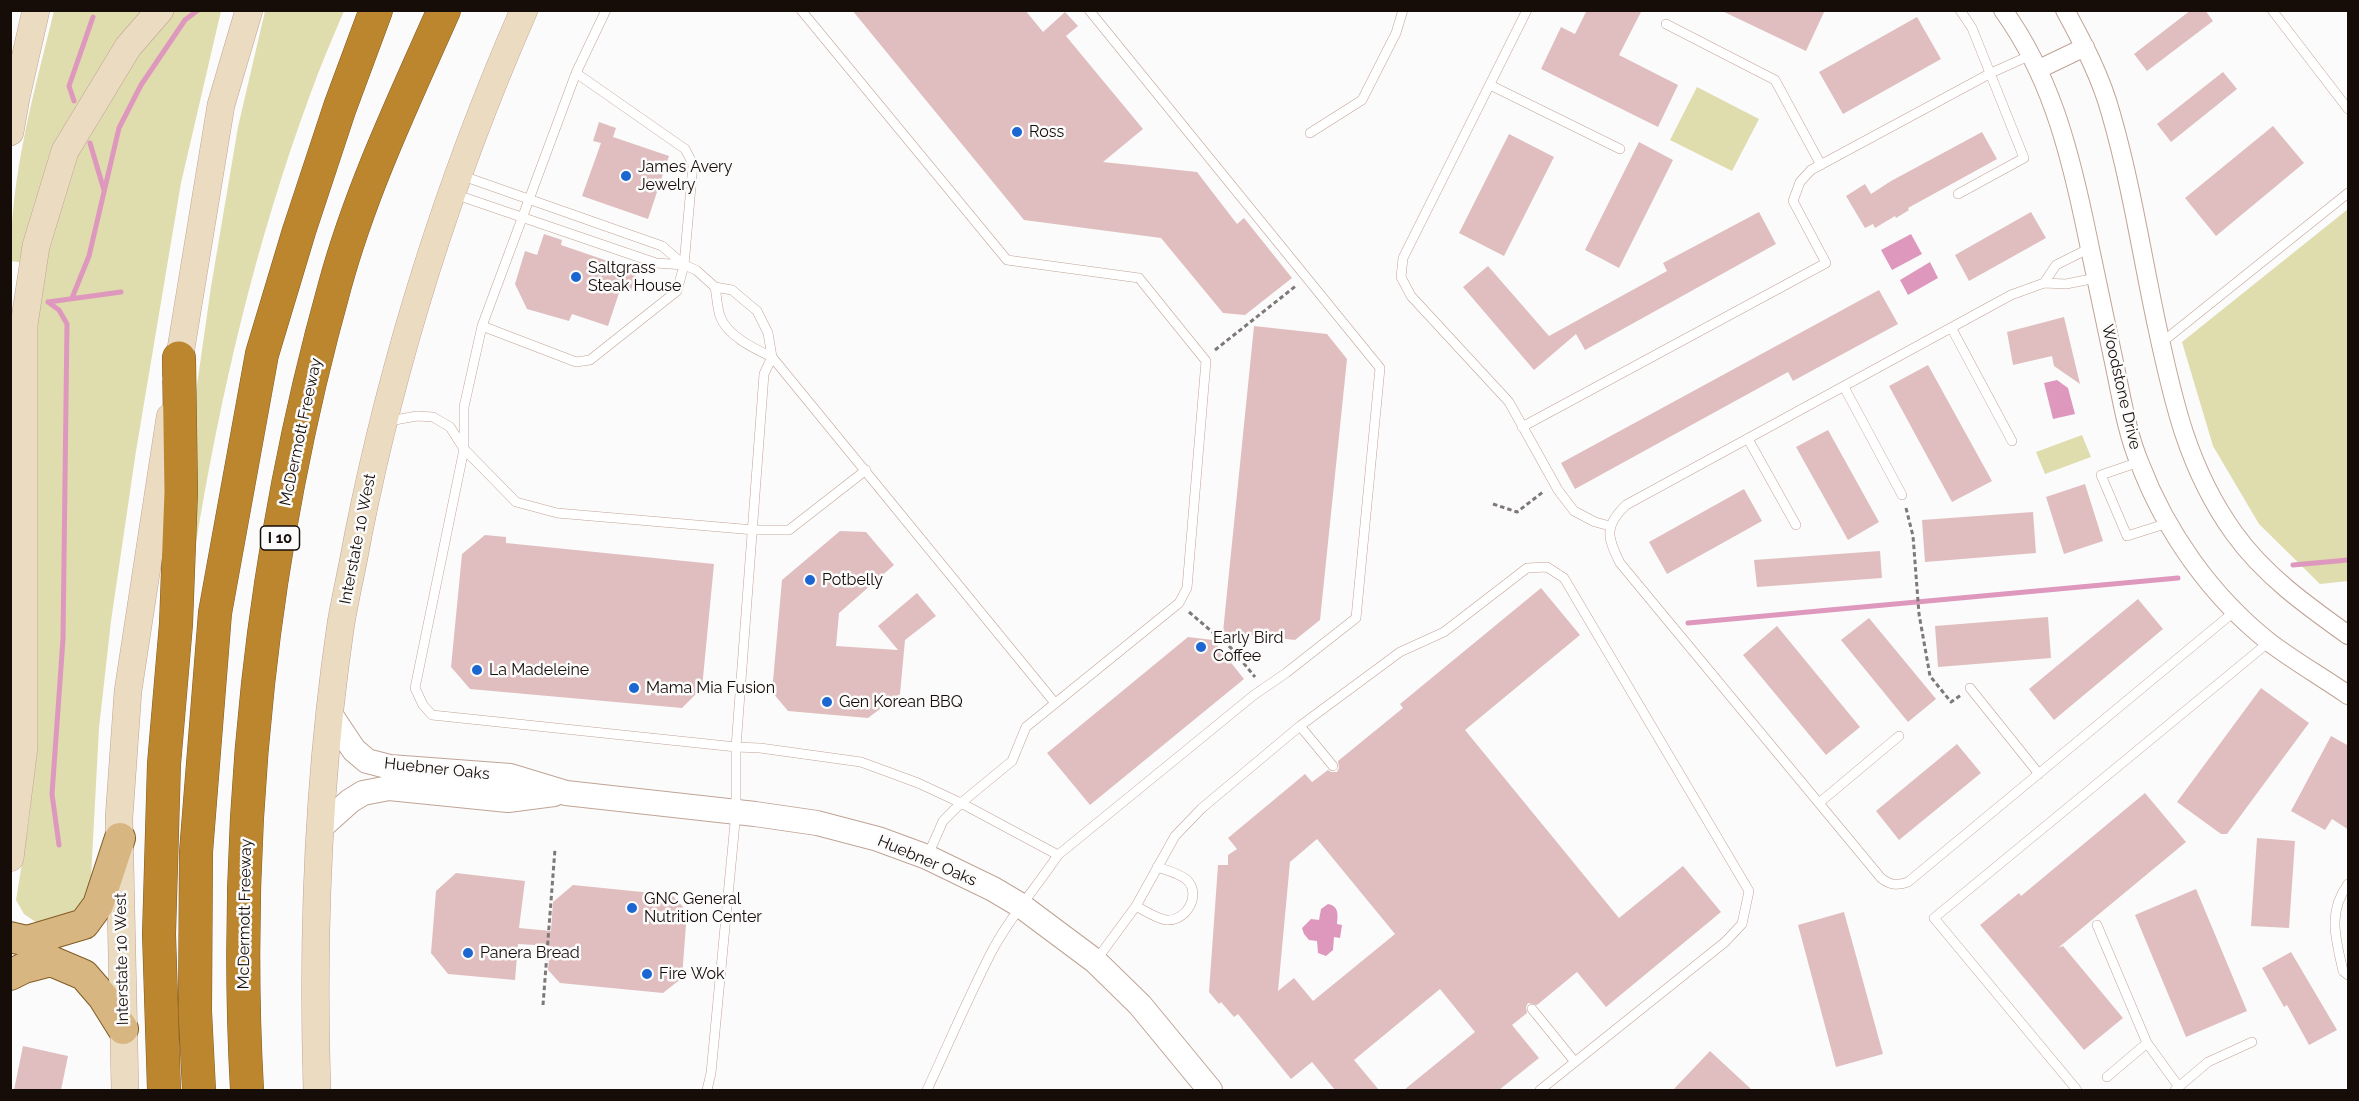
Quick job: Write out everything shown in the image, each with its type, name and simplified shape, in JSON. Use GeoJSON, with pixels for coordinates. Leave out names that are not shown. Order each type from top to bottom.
{"type":"FeatureCollection","features":[{"type":"Feature","properties":{"kind":"highway"},"geometry":{"type":"LineString","coordinates":[[199,1090],[195,1011],[196,852],[215,613],[262,354],[332,129],[376,10]]}},
{"type":"Feature","properties":{"kind":"highway","name":"McDermott Freeway"},"geometry":{"type":"LineString","coordinates":[[247,1090],[243,984],[243,892],[250,750],[266,616],[296,446],[335,283],[380,154],[444,10]]}},
{"type":"Feature","properties":{"kind":"highway"},"geometry":{"type":"LineString","coordinates":[[164,1090],[159,934],[164,764],[176,624],[181,492],[179,358]]}},
{"type":"Feature","properties":{"kind":"main road"},"geometry":{"type":"LineString","coordinates":[[10,132],[36,10]]}},
{"type":"Feature","properties":{"kind":"main road"},"geometry":{"type":"LineString","coordinates":[[10,858],[24,747],[24,325],[36,246],[65,151],[128,47],[160,10]]}},
{"type":"Feature","properties":{"kind":"main road","name":"Interstate 10 West"},"geometry":{"type":"LineString","coordinates":[[126,1090],[120,838],[128,691],[151,530],[221,105],[249,10]]}},
{"type":"Feature","properties":{"kind":"main road","name":"Interstate 10 West"},"geometry":{"type":"LineString","coordinates":[[317,1090],[314,996],[315,909],[330,714],[341,622],[382,423],[417,300],[454,183],[524,10]]}},
{"type":"Feature","properties":{"kind":"main road"},"geometry":{"type":"LineString","coordinates":[[19,939],[84,924],[98,905],[120,838]]}},
{"type":"Feature","properties":{"kind":"main road"},"geometry":{"type":"LineString","coordinates":[[19,939],[51,961],[84,975],[104,997],[123,1029]]}},
{"type":"Feature","properties":{"kind":"main road"},"geometry":{"type":"LineString","coordinates":[[10,975],[24,968],[51,961]]}},
{"type":"Feature","properties":{"kind":"street","name":"Woodstone Drive"},"geometry":{"type":"LineString","coordinates":[[2003,10],[2035,62],[2054,104],[2072,162],[2129,432],[2154,498],[2202,575],[2235,611],[2269,642],[2348,693]]}},
{"type":"Feature","properties":{"kind":"street"},"geometry":{"type":"LineString","coordinates":[[2065,10],[2085,47],[2111,112],[2173,399],[2198,473],[2235,534],[2274,578],[2304,603],[2349,634]]}},
{"type":"Feature","properties":{"kind":"street"},"geometry":{"type":"LineString","coordinates":[[2035,62],[2085,47]]}},
{"type":"Feature","properties":{"kind":"street","name":"Huebner Oaks"},"geometry":{"type":"LineString","coordinates":[[330,714],[354,750],[367,761],[390,767],[510,776],[566,793],[818,823],[878,839],[927,857],[993,889],[1020,905],[1095,961],[1140,1005],[1210,1090]]}},
{"type":"Feature","properties":{"kind":"street","name":"Huebner Oaks"},"geometry":{"type":"LineString","coordinates":[[321,827],[350,801],[363,793],[389,788],[508,800],[566,793]]}},
{"type":"Feature","properties":{"kind":"lane"},"geometry":{"type":"LineString","coordinates":[[606,10],[576,73],[482,326],[464,407],[464,449],[415,688],[423,705],[432,715],[760,748],[861,762],[918,783],[961,803],[1058,855]]}},
{"type":"Feature","properties":{"kind":"lane"},"geometry":{"type":"LineString","coordinates":[[801,10],[1007,260],[1139,278],[1206,361],[1187,588],[1179,603],[1026,727],[1012,761],[943,821],[927,857]]}},
{"type":"Feature","properties":{"kind":"lane"},"geometry":{"type":"LineString","coordinates":[[927,1090],[991,953],[1020,905],[1037,887],[1058,855],[1264,688],[1356,618],[1380,368],[1089,10]]}},
{"type":"Feature","properties":{"kind":"lane"},"geometry":{"type":"LineString","coordinates":[[1310,134],[1362,100],[1395,33],[1403,10]]}},
{"type":"Feature","properties":{"kind":"lane"},"geometry":{"type":"LineString","coordinates":[[1527,10],[1403,258],[1401,277],[1411,296],[1509,402],[1554,484],[1574,511],[1595,522],[1610,526]]}},
{"type":"Feature","properties":{"kind":"lane"},"geometry":{"type":"LineString","coordinates":[[1958,194],[2024,158],[1972,28],[1960,10]]}},
{"type":"Feature","properties":{"kind":"lane"},"geometry":{"type":"LineString","coordinates":[[2272,10],[2349,109]]}},
{"type":"Feature","properties":{"kind":"lane"},"geometry":{"type":"LineString","coordinates":[[1666,24],[1775,80],[1821,165]]}},
{"type":"Feature","properties":{"kind":"lane"},"geometry":{"type":"LineString","coordinates":[[1522,427],[1826,263],[1793,201],[1800,182],[1811,170],[1991,73],[2035,62]]}},
{"type":"Feature","properties":{"kind":"lane"},"geometry":{"type":"LineString","coordinates":[[482,326],[576,362],[590,360],[676,291],[684,265],[693,164],[685,149],[576,73]]}},
{"type":"Feature","properties":{"kind":"lane"},"geometry":{"type":"LineString","coordinates":[[1490,85],[1620,149]]}},
{"type":"Feature","properties":{"kind":"lane"},"geometry":{"type":"LineString","coordinates":[[454,183],[529,200],[662,246],[684,265],[696,270],[715,288],[732,290],[757,311],[768,333],[772,357],[764,374],[736,747],[736,812],[711,1073],[707,1090]]}},
{"type":"Feature","properties":{"kind":"lane"},"geometry":{"type":"LineString","coordinates":[[454,183],[523,217],[656,263],[684,265]]}},
{"type":"Feature","properties":{"kind":"lane"},"geometry":{"type":"LineString","coordinates":[[2161,343],[2349,193]]}},
{"type":"Feature","properties":{"kind":"lane"},"geometry":{"type":"LineString","coordinates":[[2044,283],[2056,265],[2090,248]]}},
{"type":"Feature","properties":{"kind":"lane"},"geometry":{"type":"LineString","coordinates":[[2096,278],[2066,284],[2044,283],[2010,296],[1626,505],[1610,526],[1610,542],[1620,563],[1888,884],[1899,885],[1908,882],[2235,611]]}},
{"type":"Feature","properties":{"kind":"lane"},"geometry":{"type":"LineString","coordinates":[[715,288],[720,318],[733,333],[772,357],[1055,703]]}},
{"type":"Feature","properties":{"kind":"lane"},"geometry":{"type":"LineString","coordinates":[[1952,329],[2012,441]]}},
{"type":"Feature","properties":{"kind":"lane"},"geometry":{"type":"LineString","coordinates":[[1844,387],[1902,495]]}},
{"type":"Feature","properties":{"kind":"lane"},"geometry":{"type":"LineString","coordinates":[[382,423],[417,416],[433,417],[450,427],[464,449],[516,502],[557,513],[754,530],[789,530],[866,470]]}},
{"type":"Feature","properties":{"kind":"lane"},"geometry":{"type":"LineString","coordinates":[[1748,439],[1796,525]]}},
{"type":"Feature","properties":{"kind":"lane"},"geometry":{"type":"LineString","coordinates":[[2139,462],[2102,475],[2127,536],[2168,523]]}},
{"type":"Feature","properties":{"kind":"lane"},"geometry":{"type":"LineString","coordinates":[[1095,961],[1136,906],[1175,837],[1202,808],[1300,726],[1400,652],[1444,632],[1527,568],[1546,567],[1564,578],[1749,891],[1742,924],[1725,942],[1540,1090]]}},
{"type":"Feature","properties":{"kind":"lane"},"geometry":{"type":"LineString","coordinates":[[2077,1090],[1934,918],[2269,642]]}},
{"type":"Feature","properties":{"kind":"lane"},"geometry":{"type":"LineString","coordinates":[[1970,688],[2039,774]]}},
{"type":"Feature","properties":{"kind":"lane"},"geometry":{"type":"LineString","coordinates":[[1300,726],[1333,766]]}},
{"type":"Feature","properties":{"kind":"lane"},"geometry":{"type":"LineString","coordinates":[[1819,803],[1899,736]]}},
{"type":"Feature","properties":{"kind":"lane"},"geometry":{"type":"LineString","coordinates":[[1136,906],[1158,917],[1174,919],[1188,911],[1192,903],[1191,887],[1186,880],[1156,867]]}},
{"type":"Feature","properties":{"kind":"lane"},"geometry":{"type":"LineString","coordinates":[[2349,884],[2338,897],[2334,929],[2343,971],[2349,975]]}},
{"type":"Feature","properties":{"kind":"lane"},"geometry":{"type":"LineString","coordinates":[[2097,925],[2147,1043],[2177,1089],[2208,1062],[2252,1042]]}},
{"type":"Feature","properties":{"kind":"lane"},"geometry":{"type":"LineString","coordinates":[[1532,1009],[1575,1062]]}},
{"type":"Feature","properties":{"kind":"lane"},"geometry":{"type":"LineString","coordinates":[[2107,1077],[2147,1043]]}},
{"type":"Feature","properties":{"kind":"path"},"geometry":{"type":"LineString","coordinates":[[1204,358],[1307,278]]}},
{"type":"Feature","properties":{"kind":"path"},"geometry":{"type":"LineString","coordinates":[[1493,504],[1517,512],[1554,484]]}},
{"type":"Feature","properties":{"kind":"path"},"geometry":{"type":"LineString","coordinates":[[1902,495],[1913,536],[1919,614],[1930,676],[1950,702],[1970,688]]}},
{"type":"Feature","properties":{"kind":"path"},"geometry":{"type":"LineString","coordinates":[[1179,603],[1231,648],[1264,688]]}},
{"type":"Feature","properties":{"kind":"path"},"geometry":{"type":"LineString","coordinates":[[543,1005],[555,849]]}},
{"type":"Feature","properties":{"kind":"shaded area"},"geometry":{"type":"Polygon","coordinates":[[[54,11],[221,11],[181,183],[136,451],[111,621],[99,728],[91,877],[87,904],[74,919],[37,923],[24,914],[16,900],[29,820],[33,767],[34,441],[39,265],[11,261],[14,198],[19,166],[31,104],[54,11]]]}},
{"type":"Feature","properties":{"kind":"shaded area"},"geometry":{"type":"Polygon","coordinates":[[[265,11],[344,11],[318,74],[291,150],[256,262],[228,376],[195,549],[195,399],[238,127],[265,11]]]}},
{"type":"Feature","properties":{"kind":"shaded area"},"geometry":{"type":"Polygon","coordinates":[[[1697,87],[1759,119],[1732,171],[1670,140],[1697,87]]]}},
{"type":"Feature","properties":{"kind":"shaded area"},"geometry":{"type":"Polygon","coordinates":[[[2348,209],[2348,581],[2320,584],[2259,524],[2213,446],[2182,342],[2348,209]]]}},
{"type":"Feature","properties":{"kind":"shaded area"},"geometry":{"type":"Polygon","coordinates":[[[1911,234],[1922,254],[1892,270],[1881,250],[1911,234]]]}},
{"type":"Feature","properties":{"kind":"shaded area"},"geometry":{"type":"Polygon","coordinates":[[[1930,262],[1938,278],[1908,295],[1900,280],[1930,262]]]}},
{"type":"Feature","properties":{"kind":"shaded area"},"geometry":{"type":"Polygon","coordinates":[[[2057,380],[2068,388],[2075,414],[2053,419],[2044,383],[2057,380]]]}},
{"type":"Feature","properties":{"kind":"shaded area"},"geometry":{"type":"Polygon","coordinates":[[[2082,435],[2091,457],[2045,474],[2036,452],[2082,435]]]}},
{"type":"Feature","properties":{"kind":"shaded area"},"geometry":{"type":"Polygon","coordinates":[[[1328,904],[1336,909],[1337,924],[1342,925],[1340,938],[1334,937],[1333,950],[1326,956],[1318,953],[1317,941],[1309,940],[1302,928],[1311,919],[1319,920],[1321,909],[1328,904]]]}},
{"type":"Feature","properties":{"kind":"building"},"geometry":{"type":"Polygon","coordinates":[[[852,10],[1025,10],[1043,32],[1065,12],[1078,26],[1066,36],[1143,129],[1103,162],[1197,172],[1237,224],[1244,218],[1292,278],[1245,315],[1223,313],[1161,238],[1024,220],[852,10]]]}},
{"type":"Feature","properties":{"kind":"building"},"geometry":{"type":"Polygon","coordinates":[[[1587,10],[1642,10],[1619,55],[1678,85],[1658,127],[1541,69],[1561,27],[1575,34],[1587,10]]]}},
{"type":"Feature","properties":{"kind":"building"},"geometry":{"type":"Polygon","coordinates":[[[1720,10],[1825,10],[1806,51],[1720,10]]]}},
{"type":"Feature","properties":{"kind":"building"},"geometry":{"type":"Polygon","coordinates":[[[2191,10],[2205,10],[2213,21],[2147,71],[2134,54],[2191,10]]]}},
{"type":"Feature","properties":{"kind":"building"},"geometry":{"type":"Polygon","coordinates":[[[1917,17],[1941,59],[1843,114],[1819,72],[1917,17]]]}},
{"type":"Feature","properties":{"kind":"building"},"geometry":{"type":"Polygon","coordinates":[[[2223,72],[2237,89],[2171,142],[2157,124],[2223,72]]]}},
{"type":"Feature","properties":{"kind":"building","name":"James Avery Jewelry"},"geometry":{"type":"Polygon","coordinates":[[[599,122],[616,128],[613,137],[669,156],[648,219],[582,196],[601,143],[593,141],[599,122]]]}},
{"type":"Feature","properties":{"kind":"building"},"geometry":{"type":"Polygon","coordinates":[[[2273,126],[2304,163],[2216,236],[2185,198],[2273,126]]]}},
{"type":"Feature","properties":{"kind":"building"},"geometry":{"type":"Polygon","coordinates":[[[1982,132],[1997,159],[1908,208],[1909,210],[1896,218],[1895,216],[1875,228],[1873,224],[1865,228],[1846,196],[1865,184],[1871,194],[1982,132]]]}},
{"type":"Feature","properties":{"kind":"building"},"geometry":{"type":"Polygon","coordinates":[[[1509,134],[1554,157],[1504,256],[1459,233],[1509,134]]]}},
{"type":"Feature","properties":{"kind":"building"},"geometry":{"type":"Polygon","coordinates":[[[1639,142],[1673,160],[1619,268],[1585,250],[1639,142]]]}},
{"type":"Feature","properties":{"kind":"building"},"geometry":{"type":"Polygon","coordinates":[[[1759,212],[1776,244],[1585,350],[1576,334],[1534,370],[1463,287],[1488,266],[1549,336],[1667,271],[1663,263],[1759,212]]]}},
{"type":"Feature","properties":{"kind":"building"},"geometry":{"type":"Polygon","coordinates":[[[2031,212],[2046,238],[1969,281],[1955,255],[2031,212]]]}},
{"type":"Feature","properties":{"kind":"building","name":"Saltgrass Steak House"},"geometry":{"type":"Polygon","coordinates":[[[544,234],[562,240],[561,245],[637,271],[631,291],[621,287],[608,326],[572,314],[569,321],[527,309],[515,284],[525,251],[537,255],[544,234]]]}},
{"type":"Feature","properties":{"kind":"building"},"geometry":{"type":"Polygon","coordinates":[[[1879,290],[1898,324],[1793,381],[1788,372],[1575,489],[1561,463],[1879,290]]]}},
{"type":"Feature","properties":{"kind":"building"},"geometry":{"type":"Polygon","coordinates":[[[2064,317],[2080,384],[2054,366],[2052,356],[2013,365],[2007,332],[2064,317]]]}},
{"type":"Feature","properties":{"kind":"building"},"geometry":{"type":"Polygon","coordinates":[[[1254,326],[1327,334],[1347,359],[1320,620],[1295,640],[1223,632],[1254,326]]]}},
{"type":"Feature","properties":{"kind":"building"},"geometry":{"type":"Polygon","coordinates":[[[1928,365],[1992,481],[1952,502],[1889,386],[1928,365]]]}},
{"type":"Feature","properties":{"kind":"building"},"geometry":{"type":"Polygon","coordinates":[[[1828,430],[1879,522],[1848,540],[1796,447],[1828,430]]]}},
{"type":"Feature","properties":{"kind":"building"},"geometry":{"type":"Polygon","coordinates":[[[2085,484],[2103,541],[2064,554],[2046,497],[2085,484]]]}},
{"type":"Feature","properties":{"kind":"building"},"geometry":{"type":"Polygon","coordinates":[[[1744,489],[1762,521],[1667,574],[1649,542],[1744,489]]]}},
{"type":"Feature","properties":{"kind":"building"},"geometry":{"type":"Polygon","coordinates":[[[2033,512],[2036,553],[1925,562],[1922,520],[2033,512]]]}},
{"type":"Feature","properties":{"kind":"building"},"geometry":{"type":"Polygon","coordinates":[[[840,531],[866,532],[894,565],[839,613],[836,646],[898,650],[878,626],[917,593],[936,616],[905,640],[900,694],[868,718],[788,711],[772,692],[782,580],[840,531]]]}},
{"type":"Feature","properties":{"kind":"building"},"geometry":{"type":"Polygon","coordinates":[[[485,535],[506,537],[506,543],[714,564],[702,688],[682,708],[470,689],[451,667],[462,554],[485,535]]]}},
{"type":"Feature","properties":{"kind":"building"},"geometry":{"type":"Polygon","coordinates":[[[1880,551],[1882,578],[1757,587],[1754,560],[1880,551]]]}},
{"type":"Feature","properties":{"kind":"building"},"geometry":{"type":"Polygon","coordinates":[[[1541,588],[1580,635],[1465,730],[1619,918],[1683,866],[1721,912],[1606,1007],[1577,972],[1537,1005],[1528,1003],[1527,1013],[1512,1025],[1539,1058],[1499,1090],[1404,1090],[1475,1032],[1440,989],[1354,1060],[1379,1090],[1335,1090],[1312,1062],[1291,1079],[1238,1014],[1234,1017],[1209,992],[1218,865],[1228,865],[1228,855],[1237,849],[1228,838],[1305,774],[1312,782],[1328,770],[1337,772],[1338,761],[1403,708],[1400,704],[1541,588]],[[1317,839],[1290,862],[1278,991],[1294,978],[1313,1001],[1395,934],[1317,839]]]}},
{"type":"Feature","properties":{"kind":"building"},"geometry":{"type":"Polygon","coordinates":[[[2138,599],[2163,629],[2054,720],[2029,689],[2138,599]]]}},
{"type":"Feature","properties":{"kind":"building"},"geometry":{"type":"Polygon","coordinates":[[[2048,617],[2051,658],[1938,667],[1935,626],[2048,617]]]}},
{"type":"Feature","properties":{"kind":"building"},"geometry":{"type":"Polygon","coordinates":[[[1869,618],[1936,699],[1908,722],[1841,640],[1869,618]]]}},
{"type":"Feature","properties":{"kind":"building"},"geometry":{"type":"Polygon","coordinates":[[[1777,626],[1860,727],[1826,755],[1743,655],[1777,626]]]}},
{"type":"Feature","properties":{"kind":"building"},"geometry":{"type":"Polygon","coordinates":[[[1188,637],[1213,640],[1244,679],[1090,805],[1047,753],[1188,637]]]}},
{"type":"Feature","properties":{"kind":"building"},"geometry":{"type":"Polygon","coordinates":[[[2261,688],[2309,723],[2227,834],[2221,834],[2177,802],[2261,688]]]}},
{"type":"Feature","properties":{"kind":"building"},"geometry":{"type":"Polygon","coordinates":[[[2331,736],[2349,746],[2349,830],[2332,819],[2325,830],[2291,811],[2331,736]]]}},
{"type":"Feature","properties":{"kind":"building"},"geometry":{"type":"Polygon","coordinates":[[[1957,744],[1981,773],[1899,840],[1876,811],[1957,744]]]}},
{"type":"Feature","properties":{"kind":"building"},"geometry":{"type":"Polygon","coordinates":[[[2145,793],[2186,842],[2058,948],[2063,946],[2123,1018],[2084,1050],[1980,925],[2019,893],[2021,896],[2145,793]]]}},
{"type":"Feature","properties":{"kind":"building"},"geometry":{"type":"Polygon","coordinates":[[[2257,838],[2295,841],[2289,928],[2251,926],[2257,838]]]}},
{"type":"Feature","properties":{"kind":"building"},"geometry":{"type":"Polygon","coordinates":[[[456,873],[525,881],[519,928],[551,931],[553,902],[573,885],[672,895],[687,911],[682,978],[663,993],[560,983],[548,970],[550,946],[518,944],[515,980],[448,974],[431,953],[436,891],[456,873]]]}},
{"type":"Feature","properties":{"kind":"building"},"geometry":{"type":"Polygon","coordinates":[[[2196,889],[2247,1011],[2186,1037],[2135,915],[2196,889]]]}},
{"type":"Feature","properties":{"kind":"building"},"geometry":{"type":"Polygon","coordinates":[[[1844,912],[1883,1054],[1836,1067],[1798,925],[1844,912]]]}},
{"type":"Feature","properties":{"kind":"building"},"geometry":{"type":"Polygon","coordinates":[[[2291,952],[2337,1030],[2309,1045],[2287,1005],[2284,1007],[2262,968],[2291,952]]]}},
{"type":"Feature","properties":{"kind":"building"},"geometry":{"type":"Polygon","coordinates":[[[23,1046],[68,1056],[61,1090],[14,1090],[23,1046]]]}},
{"type":"Feature","properties":{"kind":"building"},"geometry":{"type":"Polygon","coordinates":[[[1710,1051],[1752,1090],[1673,1090],[1710,1051]]]}},
{"type":"Feature","properties":{"kind":"waterway"},"geometry":{"type":"LineString","coordinates":[[72,298],[89,256],[119,128],[141,85],[185,20],[198,10]]}},
{"type":"Feature","properties":{"kind":"waterway"},"geometry":{"type":"LineString","coordinates":[[74,101],[69,86],[93,17]]}},
{"type":"Feature","properties":{"kind":"waterway"},"geometry":{"type":"LineString","coordinates":[[90,143],[104,190]]}},
{"type":"Feature","properties":{"kind":"waterway"},"geometry":{"type":"LineString","coordinates":[[48,302],[121,292]]}},
{"type":"Feature","properties":{"kind":"waterway"},"geometry":{"type":"LineString","coordinates":[[48,302],[59,310],[67,324],[63,639],[52,794],[59,845]]}},
{"type":"Feature","properties":{"kind":"waterway"},"geometry":{"type":"LineString","coordinates":[[2293,565],[2348,560]]}},
{"type":"Feature","properties":{"kind":"waterway"},"geometry":{"type":"LineString","coordinates":[[1688,623],[2178,578]]}},
{"type":"Feature","properties":{"kind":"place","name":"Ross"},"geometry":{"type":"Point","coordinates":[1017,132]}},
{"type":"Feature","properties":{"kind":"place","name":"James Avery Jewelry"},"geometry":{"type":"Point","coordinates":[626,176]}},
{"type":"Feature","properties":{"kind":"place","name":"Saltgrass Steak House"},"geometry":{"type":"Point","coordinates":[576,277]}},
{"type":"Feature","properties":{"kind":"place","name":"Potbelly"},"geometry":{"type":"Point","coordinates":[810,580]}},
{"type":"Feature","properties":{"kind":"place","name":"Early Bird Coffee"},"geometry":{"type":"Point","coordinates":[1201,647]}},
{"type":"Feature","properties":{"kind":"place","name":"La Madeleine"},"geometry":{"type":"Point","coordinates":[477,670]}},
{"type":"Feature","properties":{"kind":"place","name":"Mama Mia Fusion"},"geometry":{"type":"Point","coordinates":[634,688]}},
{"type":"Feature","properties":{"kind":"place","name":"Gen Korean BBQ"},"geometry":{"type":"Point","coordinates":[827,702]}},
{"type":"Feature","properties":{"kind":"place","name":"GNC General Nutrition Center"},"geometry":{"type":"Point","coordinates":[632,908]}},
{"type":"Feature","properties":{"kind":"place","name":"Panera Bread"},"geometry":{"type":"Point","coordinates":[468,953]}},
{"type":"Feature","properties":{"kind":"place","name":"Fire Wok"},"geometry":{"type":"Point","coordinates":[647,974]}}]}
